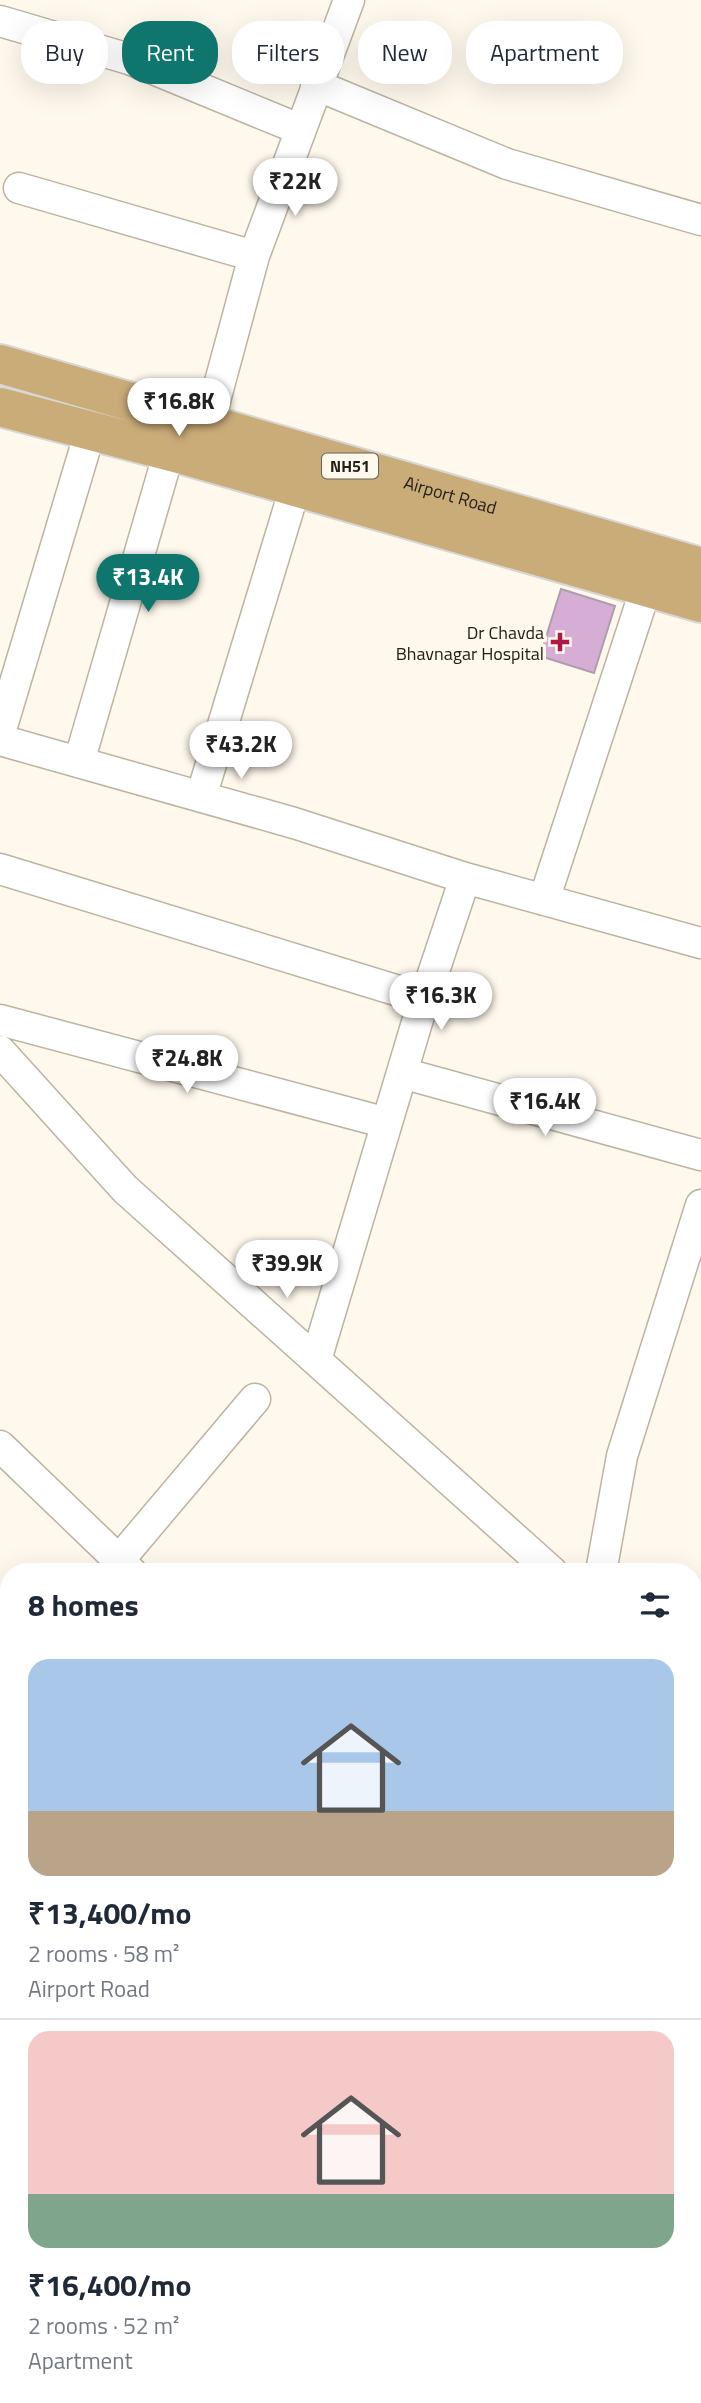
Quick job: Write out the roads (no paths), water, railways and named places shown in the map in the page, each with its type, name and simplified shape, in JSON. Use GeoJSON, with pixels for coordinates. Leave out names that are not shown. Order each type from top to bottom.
{"type":"FeatureCollection","features":[{"type":"Feature","properties":{"kind":"highway","name":"Airport Road"},"geometry":{"type":"LineString","coordinates":[[0,364],[295,488],[701,603]]}},
{"type":"Feature","properties":{"kind":"highway","name":"Airport Road"},"geometry":{"type":"LineString","coordinates":[[0,407],[90,432],[192,446],[701,567]]}},
{"type":"Feature","properties":{"kind":"street"},"geometry":{"type":"LineString","coordinates":[[79,762],[192,446],[299,129],[349,0]]}},
{"type":"Feature","properties":{"kind":"street"},"geometry":{"type":"LineString","coordinates":[[0,21],[129,59],[299,129]]}},
{"type":"Feature","properties":{"kind":"street"},"geometry":{"type":"LineString","coordinates":[[316,85],[507,164],[701,220]]}},
{"type":"Feature","properties":{"kind":"street"},"geometry":{"type":"LineString","coordinates":[[19,188],[254,256]]}},
{"type":"Feature","properties":{"kind":"street"},"geometry":{"type":"LineString","coordinates":[[0,733],[90,432]]}},
{"type":"Feature","properties":{"kind":"street"},"geometry":{"type":"LineString","coordinates":[[201,797],[295,488]]}},
{"type":"Feature","properties":{"kind":"street"},"geometry":{"type":"LineString","coordinates":[[544,900],[646,588]]}},
{"type":"Feature","properties":{"kind":"street"},"geometry":{"type":"LineString","coordinates":[[0,740],[201,797],[465,878],[701,943]]}},
{"type":"Feature","properties":{"kind":"street"},"geometry":{"type":"LineString","coordinates":[[0,869],[425,999]]}},
{"type":"Feature","properties":{"kind":"street"},"geometry":{"type":"LineString","coordinates":[[316,1360],[402,1073],[465,878]]}},
{"type":"Feature","properties":{"kind":"street"},"geometry":{"type":"LineString","coordinates":[[0,1020],[387,1123]]}},
{"type":"Feature","properties":{"kind":"street"},"geometry":{"type":"LineString","coordinates":[[0,1051],[125,1189],[542,1563]]}},
{"type":"Feature","properties":{"kind":"street"},"geometry":{"type":"LineString","coordinates":[[402,1073],[701,1154]]}},
{"type":"Feature","properties":{"kind":"street"},"geometry":{"type":"LineString","coordinates":[[603,1563],[621,1456],[701,1205]]}},
{"type":"Feature","properties":{"kind":"street"},"geometry":{"type":"LineString","coordinates":[[127,1563],[255,1399]]}},
{"type":"Feature","properties":{"kind":"street"},"geometry":{"type":"LineString","coordinates":[[0,1446],[122,1563]]}},
{"type":"Feature","properties":{"kind":"place","name":"Dr Chavda Bhavnagar Hospital"},"geometry":{"type":"Point","coordinates":[560,642]}}]}
